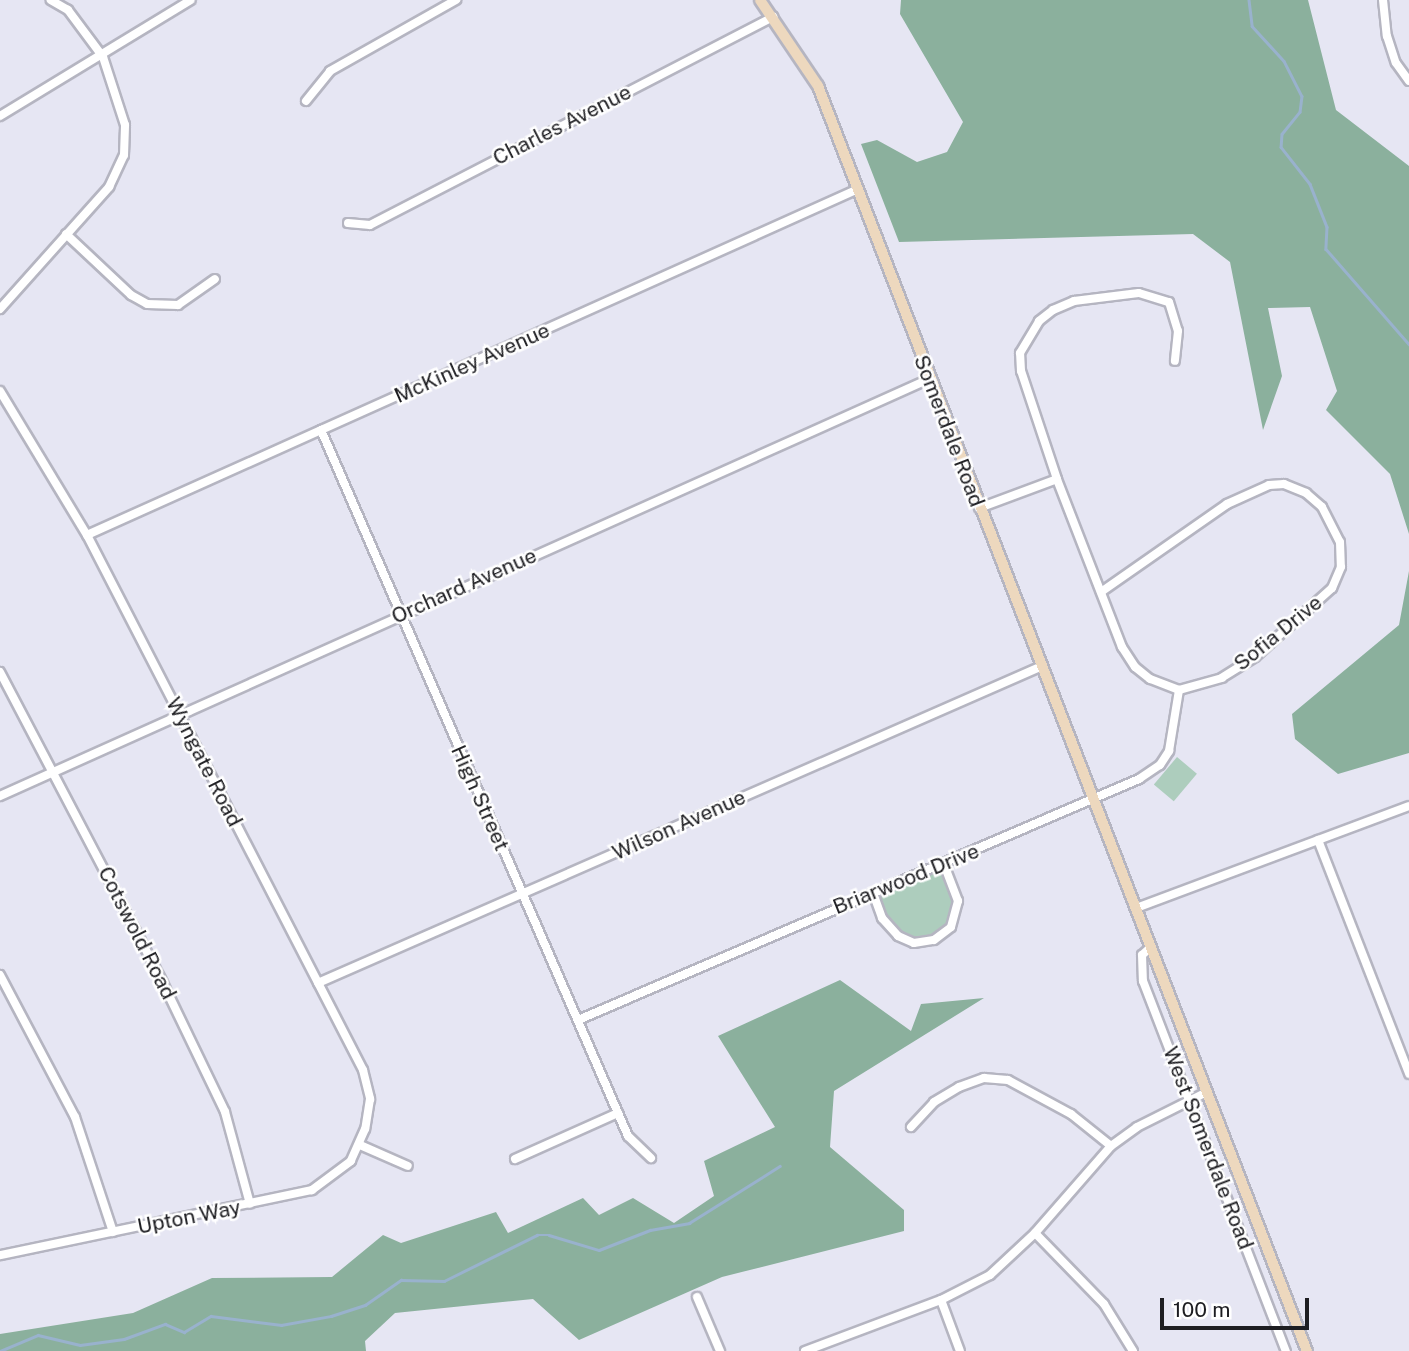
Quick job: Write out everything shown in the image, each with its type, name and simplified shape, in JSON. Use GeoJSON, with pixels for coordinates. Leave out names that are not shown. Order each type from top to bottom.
{"type":"FeatureCollection","features":[{"type":"Feature","properties":{"kind":"main road","name":"Somerdale Road"},"geometry":{"type":"LineString","coordinates":[[760,0],[818,86],[1119,873]]}},
{"type":"Feature","properties":{"kind":"main road","name":"West Somerdale Road"},"geometry":{"type":"LineString","coordinates":[[1119,873],[1136,908],[1307,1351]]}},
{"type":"Feature","properties":{"kind":"street"},"geometry":{"type":"LineString","coordinates":[[0,309],[109,187],[124,155],[125,125],[103,57],[68,10],[51,0]]}},
{"type":"Feature","properties":{"kind":"street"},"geometry":{"type":"LineString","coordinates":[[0,116],[103,57],[191,0]]}},
{"type":"Feature","properties":{"kind":"street"},"geometry":{"type":"LineString","coordinates":[[306,101],[330,71],[456,0]]}},
{"type":"Feature","properties":{"kind":"street"},"geometry":{"type":"LineString","coordinates":[[1383,0],[1387,36],[1409,81]]}},
{"type":"Feature","properties":{"kind":"street","name":"Charles Avenue"},"geometry":{"type":"LineString","coordinates":[[348,223],[370,225],[773,17]]}},
{"type":"Feature","properties":{"kind":"street","name":"McKinley Avenue"},"geometry":{"type":"LineString","coordinates":[[88,534],[856,190]]}},
{"type":"Feature","properties":{"kind":"street"},"geometry":{"type":"LineString","coordinates":[[66,233],[131,295],[147,304],[178,305],[215,279]]}},
{"type":"Feature","properties":{"kind":"street"},"geometry":{"type":"LineString","coordinates":[[1175,360],[1176,316],[1158,296],[1074,301],[1039,321],[1020,353],[1031,400],[1057,478],[1122,647],[1135,667],[1150,679],[1179,690]]}},
{"type":"Feature","properties":{"kind":"street","name":"Orchard Avenue"},"geometry":{"type":"LineString","coordinates":[[0,796],[52,770],[929,379]]}},
{"type":"Feature","properties":{"kind":"street","name":"Wyngate Road"},"geometry":{"type":"LineString","coordinates":[[0,391],[88,534],[368,1085],[369,1111],[360,1145]]}},
{"type":"Feature","properties":{"kind":"street","name":"High Street"},"geometry":{"type":"LineString","coordinates":[[321,430],[628,1136],[651,1158]]}},
{"type":"Feature","properties":{"kind":"street"},"geometry":{"type":"LineString","coordinates":[[979,508],[1057,478]]}},
{"type":"Feature","properties":{"kind":"street","name":"Sofia Drive"},"geometry":{"type":"LineString","coordinates":[[1101,592],[1254,489],[1284,484],[1306,493],[1322,508],[1340,542],[1341,567],[1332,589],[1244,664],[1200,688],[1179,690]]}},
{"type":"Feature","properties":{"kind":"street","name":"Wilson Avenue"},"geometry":{"type":"LineString","coordinates":[[318,984],[1040,667]]}},
{"type":"Feature","properties":{"kind":"street","name":"Cotswold Road"},"geometry":{"type":"LineString","coordinates":[[0,672],[225,1112],[250,1204]]}},
{"type":"Feature","properties":{"kind":"street","name":"Briarwood Drive"},"geometry":{"type":"LineString","coordinates":[[578,1020],[1091,801],[1160,765],[1169,751],[1179,690]]}},
{"type":"Feature","properties":{"kind":"street"},"geometry":{"type":"LineString","coordinates":[[1136,908],[1409,806]]}},
{"type":"Feature","properties":{"kind":"street"},"geometry":{"type":"LineString","coordinates":[[1318,840],[1409,1074]]}},
{"type":"Feature","properties":{"kind":"street"},"geometry":{"type":"LineString","coordinates":[[873,894],[882,918],[898,936],[914,943],[934,940],[951,927],[958,901],[944,864]]}},
{"type":"Feature","properties":{"kind":"street","name":"West Somerdale Road"},"geometry":{"type":"LineString","coordinates":[[1151,947],[1142,955],[1143,981],[1286,1351]]}},
{"type":"Feature","properties":{"kind":"street"},"geometry":{"type":"LineString","coordinates":[[0,975],[75,1116],[113,1232]]}},
{"type":"Feature","properties":{"kind":"street"},"geometry":{"type":"LineString","coordinates":[[911,1127],[934,1102],[959,1087],[984,1078],[1008,1080],[1071,1114],[1111,1146]]}},
{"type":"Feature","properties":{"kind":"street"},"geometry":{"type":"LineString","coordinates":[[810,1350],[941,1300],[990,1275],[1035,1233],[1111,1146],[1207,1092]]}},
{"type":"Feature","properties":{"kind":"street"},"geometry":{"type":"LineString","coordinates":[[515,1158],[618,1113]]}},
{"type":"Feature","properties":{"kind":"street"},"geometry":{"type":"LineString","coordinates":[[360,1145],[408,1166]]}},
{"type":"Feature","properties":{"kind":"street","name":"Upton Way"},"geometry":{"type":"LineString","coordinates":[[0,1255],[250,1204],[325,1184],[341,1172],[360,1145]]}},
{"type":"Feature","properties":{"kind":"street"},"geometry":{"type":"LineString","coordinates":[[1035,1233],[1104,1304],[1133,1351]]}},
{"type":"Feature","properties":{"kind":"street"},"geometry":{"type":"LineString","coordinates":[[697,1297],[720,1351]]}},
{"type":"Feature","properties":{"kind":"street"},"geometry":{"type":"LineString","coordinates":[[941,1300],[960,1351]]}},
{"type":"Feature","properties":{"kind":"green space"},"geometry":{"type":"Polygon","coordinates":[[[901,0],[1308,0],[1336,110],[1409,166],[1409,534],[1390,474],[1326,410],[1337,391],[1310,307],[1268,308],[1282,376],[1263,430],[1230,262],[1193,234],[899,242],[861,144],[877,140],[917,162],[947,152],[963,122],[900,14],[901,0]]]}},
{"type":"Feature","properties":{"kind":"green space"},"geometry":{"type":"Polygon","coordinates":[[[1409,571],[1409,753],[1338,774],[1295,739],[1292,714],[1399,625],[1409,571]]]}},
{"type":"Feature","properties":{"kind":"green space"},"geometry":{"type":"Polygon","coordinates":[[[1177,757],[1197,774],[1174,801],[1154,785],[1177,757]]]}},
{"type":"Feature","properties":{"kind":"green space"},"geometry":{"type":"Polygon","coordinates":[[[944,864],[955,891],[951,927],[923,943],[891,931],[873,893],[944,864]]]}},
{"type":"Feature","properties":{"kind":"green space"},"geometry":{"type":"Polygon","coordinates":[[[840,980],[911,1031],[921,1004],[984,998],[834,1091],[830,1147],[904,1210],[904,1231],[722,1277],[579,1340],[533,1299],[395,1313],[365,1341],[366,1351],[0,1351],[0,1334],[133,1313],[212,1278],[332,1277],[383,1235],[401,1243],[496,1212],[508,1233],[583,1198],[599,1215],[633,1198],[674,1223],[714,1196],[704,1161],[775,1127],[718,1036],[840,980]]]}},
{"type":"Feature","properties":{"kind":"waterway"},"geometry":{"type":"LineString","coordinates":[[1249,0],[1252,26],[1284,61],[1302,96],[1300,112],[1282,134],[1281,147],[1310,184],[1327,227],[1326,249],[1409,344]]}},
{"type":"Feature","properties":{"kind":"waterway"},"geometry":{"type":"LineString","coordinates":[[0,1351],[38,1335],[80,1345],[124,1339],[165,1324],[184,1332],[211,1316],[281,1325],[331,1316],[365,1305],[401,1280],[444,1281],[537,1235],[549,1235],[599,1250],[650,1230],[689,1223],[780,1166]]}}]}
